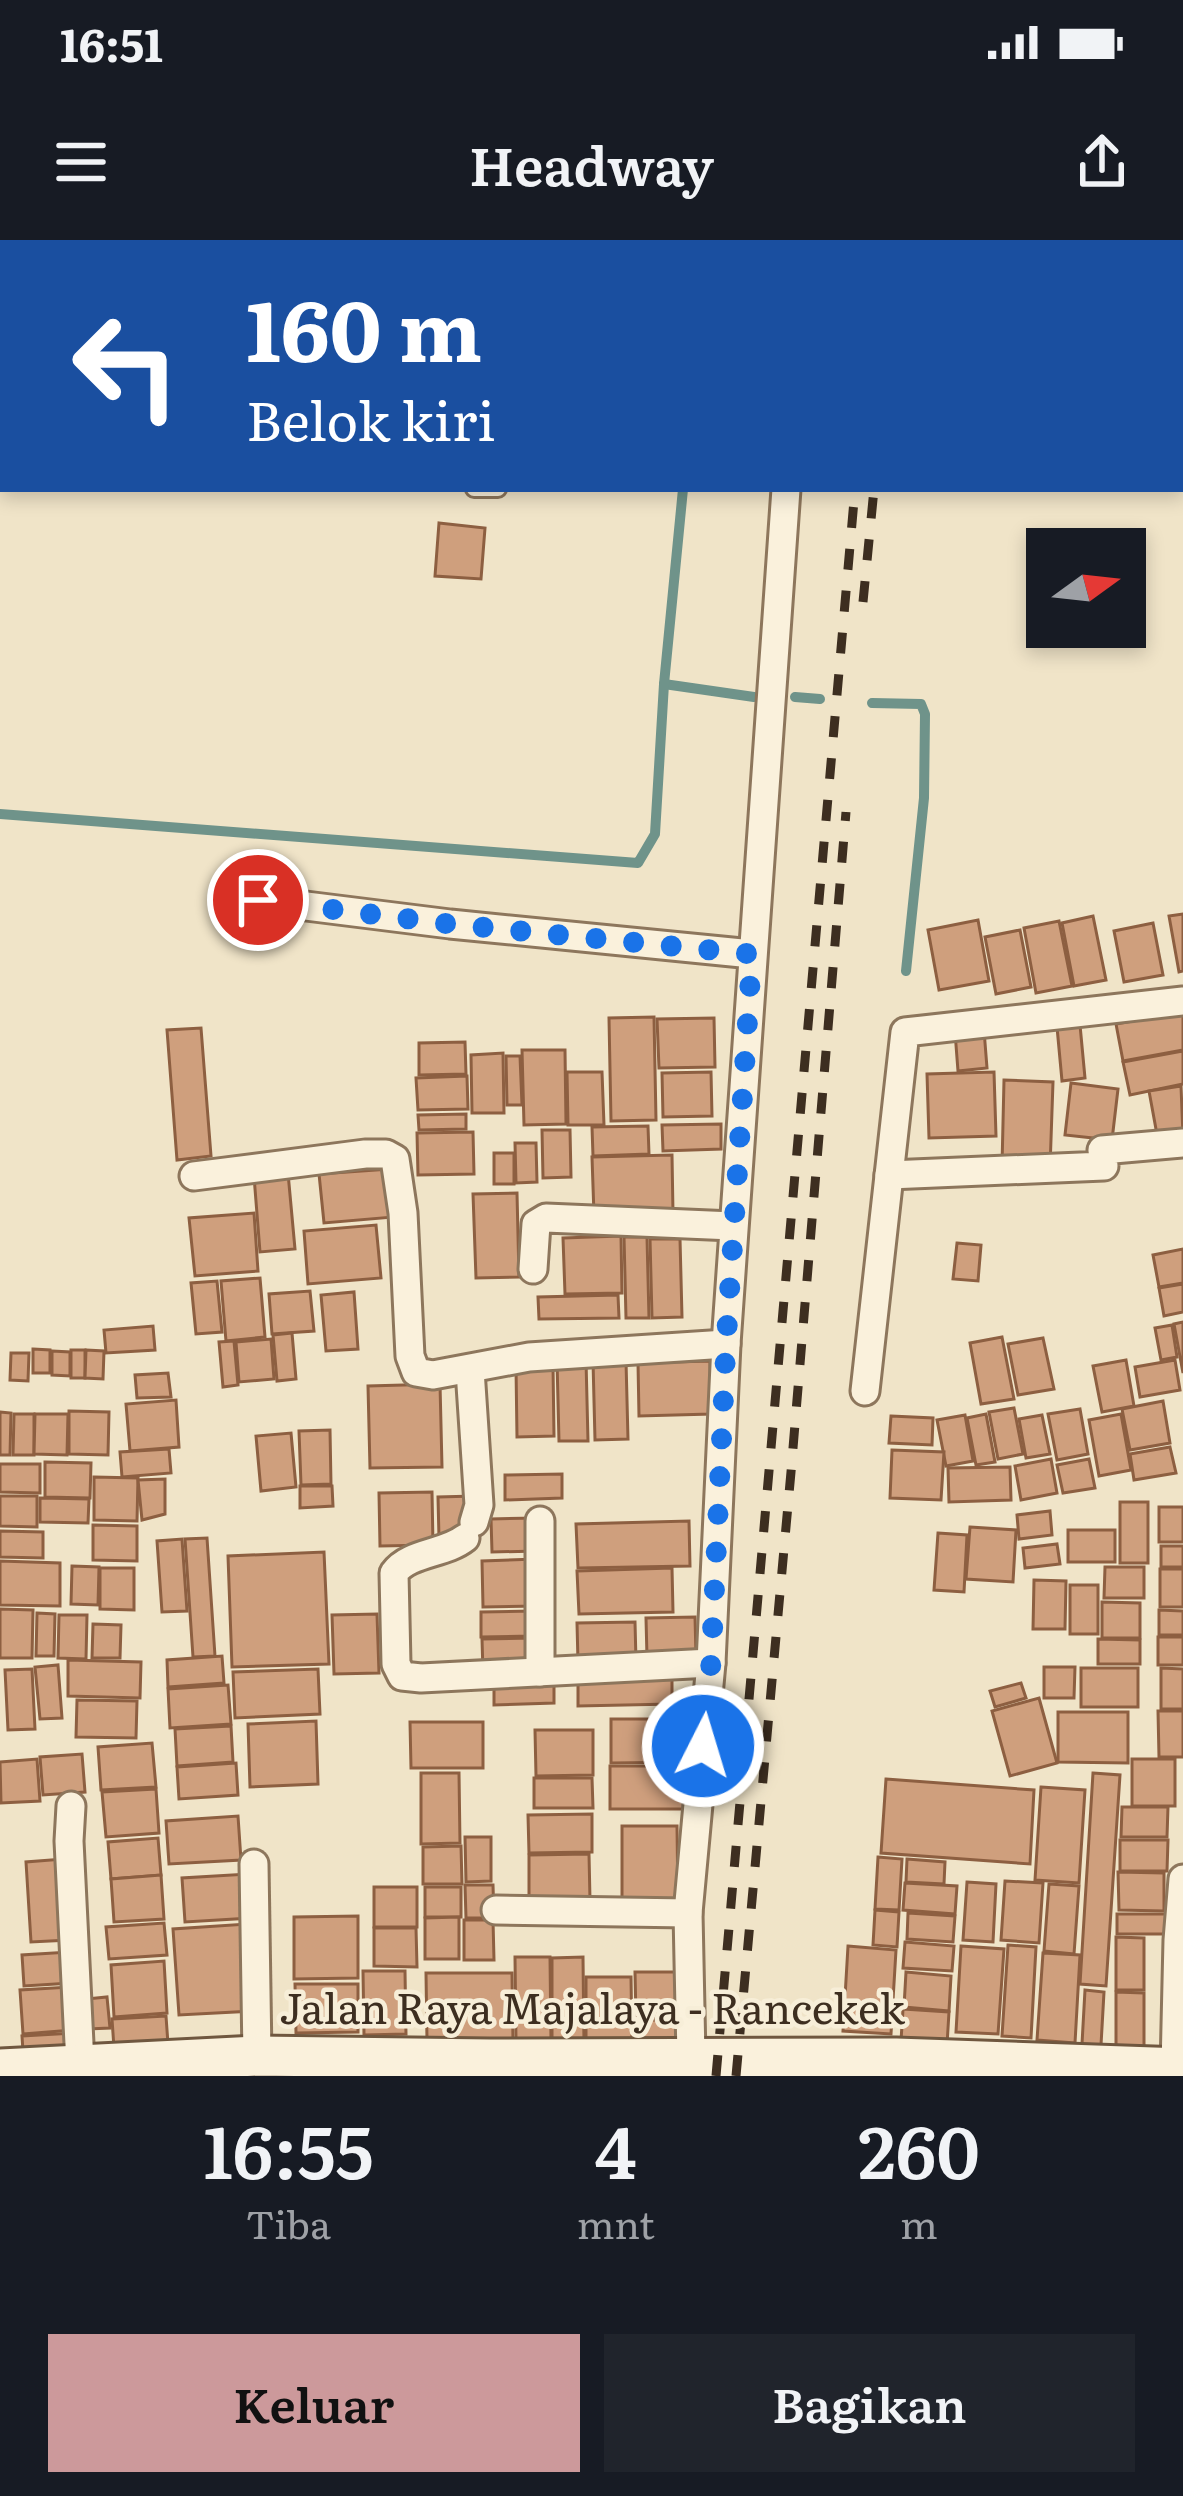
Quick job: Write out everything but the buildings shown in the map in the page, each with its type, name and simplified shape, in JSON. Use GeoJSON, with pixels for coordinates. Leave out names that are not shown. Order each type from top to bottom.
{"type":"FeatureCollection","features":[{"type":"Feature","properties":{"kind":"main road","name":"Jalan Raya Majalaya - Rancekek"},"geometry":{"type":"LineString","coordinates":[[0,2069],[257,2056],[372,2067],[489,2068],[691,2057],[896,2067],[1179,2068]]}},
{"type":"Feature","properties":{"kind":"street"},"geometry":{"type":"LineString","coordinates":[[691,2057],[688,1913],[711,1663],[726,1344],[786,492]]}},
{"type":"Feature","properties":{"kind":"street"},"geometry":{"type":"LineString","coordinates":[[258,900],[752,954]]}},
{"type":"Feature","properties":{"kind":"street"},"geometry":{"type":"LineString","coordinates":[[865,1391],[905,1032],[1183,1001]]}},
{"type":"Feature","properties":{"kind":"street"},"geometry":{"type":"LineString","coordinates":[[889,1175],[1104,1166],[1102,1150],[1183,1143]]}},
{"type":"Feature","properties":{"kind":"street"},"geometry":{"type":"LineString","coordinates":[[194,1176],[365,1154],[391,1155],[401,1184],[416,1372],[433,1375],[529,1357],[726,1344]]}},
{"type":"Feature","properties":{"kind":"street"},"geometry":{"type":"LineString","coordinates":[[533,1269],[536,1224],[546,1218],[734,1226]]}},
{"type":"Feature","properties":{"kind":"street"},"geometry":{"type":"LineString","coordinates":[[470,1370],[479,1505],[470,1530],[456,1544],[401,1564],[394,1573],[396,1664],[402,1676],[711,1663]]}},
{"type":"Feature","properties":{"kind":"street"},"geometry":{"type":"LineString","coordinates":[[540,1672],[541,1521]]}},
{"type":"Feature","properties":{"kind":"street"},"geometry":{"type":"LineString","coordinates":[[71,1806],[80,2064]]}},
{"type":"Feature","properties":{"kind":"street"},"geometry":{"type":"LineString","coordinates":[[254,1864],[257,2056]]}},
{"type":"Feature","properties":{"kind":"street"},"geometry":{"type":"LineString","coordinates":[[1179,2068],[1178,1940],[1183,1879]]}},
{"type":"Feature","properties":{"kind":"street"},"geometry":{"type":"LineString","coordinates":[[496,1910],[688,1913]]}},
{"type":"Feature","properties":{"kind":"waterway"},"geometry":{"type":"LineString","coordinates":[[0,814],[638,863],[655,834],[683,492]]}},
{"type":"Feature","properties":{"kind":"waterway"},"geometry":{"type":"LineString","coordinates":[[664,684],[754,697]]}},
{"type":"Feature","properties":{"kind":"waterway"},"geometry":{"type":"LineString","coordinates":[[795,697],[820,699]]}},
{"type":"Feature","properties":{"kind":"waterway"},"geometry":{"type":"LineString","coordinates":[[872,703],[921,704],[925,714],[924,798],[906,971]]}},
{"type":"Feature","properties":{"kind":"railway"},"geometry":{"type":"LineString","coordinates":[[716,2076],[855,492]]}},
{"type":"Feature","properties":{"kind":"railway"},"geometry":{"type":"LineString","coordinates":[[863,602],[874,492]]}},
{"type":"Feature","properties":{"kind":"railway"},"geometry":{"type":"LineString","coordinates":[[736,2076],[846,812]]}},
{"type":"Feature","properties":{"kind":"route"},"geometry":{"type":"LineString","coordinates":[[258,900],[752,954],[703,1746]]}}]}
